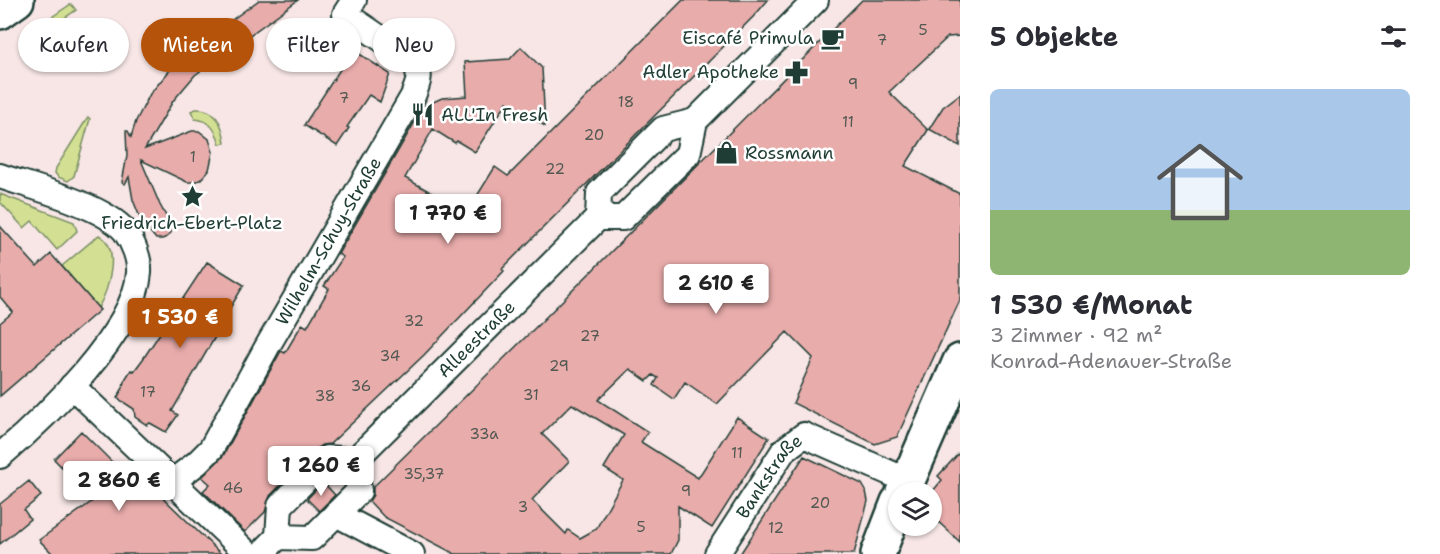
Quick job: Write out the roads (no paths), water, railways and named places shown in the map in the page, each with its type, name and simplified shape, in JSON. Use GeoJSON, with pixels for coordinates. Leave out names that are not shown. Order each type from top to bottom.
{"type":"FeatureCollection","features":[{"type":"Feature","properties":{"kind":"street"},"geometry":{"type":"LineString","coordinates":[[0,12],[17,0]]}},
{"type":"Feature","properties":{"kind":"street"},"geometry":{"type":"LineString","coordinates":[[695,121],[688,153],[664,178],[623,218],[598,218],[599,193],[603,188],[663,129],[695,121],[816,0]]}},
{"type":"Feature","properties":{"kind":"street","name":"Wilhelm-Schuy-Straße"},"geometry":{"type":"LineString","coordinates":[[175,485],[211,449],[272,337],[413,96],[419,80],[418,68],[411,59],[350,7]]}},
{"type":"Feature","properties":{"kind":"street"},"geometry":{"type":"LineString","coordinates":[[0,176],[106,216],[125,231],[137,254],[139,273],[133,297],[117,329],[94,361],[32,429],[0,456]]}},
{"type":"Feature","properties":{"kind":"street","name":"Alleestraße"},"geometry":{"type":"LineString","coordinates":[[355,460],[598,218]]}},
{"type":"Feature","properties":{"kind":"street"},"geometry":{"type":"LineString","coordinates":[[908,482],[960,361]]}},
{"type":"Feature","properties":{"kind":"street"},"geometry":{"type":"LineString","coordinates":[[72,386],[248,554]]}},
{"type":"Feature","properties":{"kind":"street","name":"Bankstraße"},"geometry":{"type":"LineString","coordinates":[[717,554],[784,450],[804,435],[888,483]]}},
{"type":"Feature","properties":{"kind":"street"},"geometry":{"type":"LineString","coordinates":[[261,554],[278,537],[280,506],[327,458],[355,460],[359,491],[312,538],[278,537]]}},
{"type":"Feature","properties":{"kind":"street"},"geometry":{"type":"LineString","coordinates":[[336,514],[412,554]]}},
{"type":"Feature","properties":{"kind":"street"},"geometry":{"type":"LineString","coordinates":[[878,554],[888,529]]}},
{"type":"Feature","properties":{"kind":"place","name":"Eiscafé Primula"},"geometry":{"type":"Point","coordinates":[832,38]}},
{"type":"Feature","properties":{"kind":"place","name":"Adler Apotheke"},"geometry":{"type":"Point","coordinates":[797,72]}},
{"type":"Feature","properties":{"kind":"place","name":"ALL'In Fresh"},"geometry":{"type":"Point","coordinates":[423,115]}},
{"type":"Feature","properties":{"kind":"place","name":"Rossmann"},"geometry":{"type":"Point","coordinates":[727,153]}},
{"type":"Feature","properties":{"kind":"place","name":"Friedrich-Ebert-Platz"},"geometry":{"type":"Point","coordinates":[192,197]}}]}
